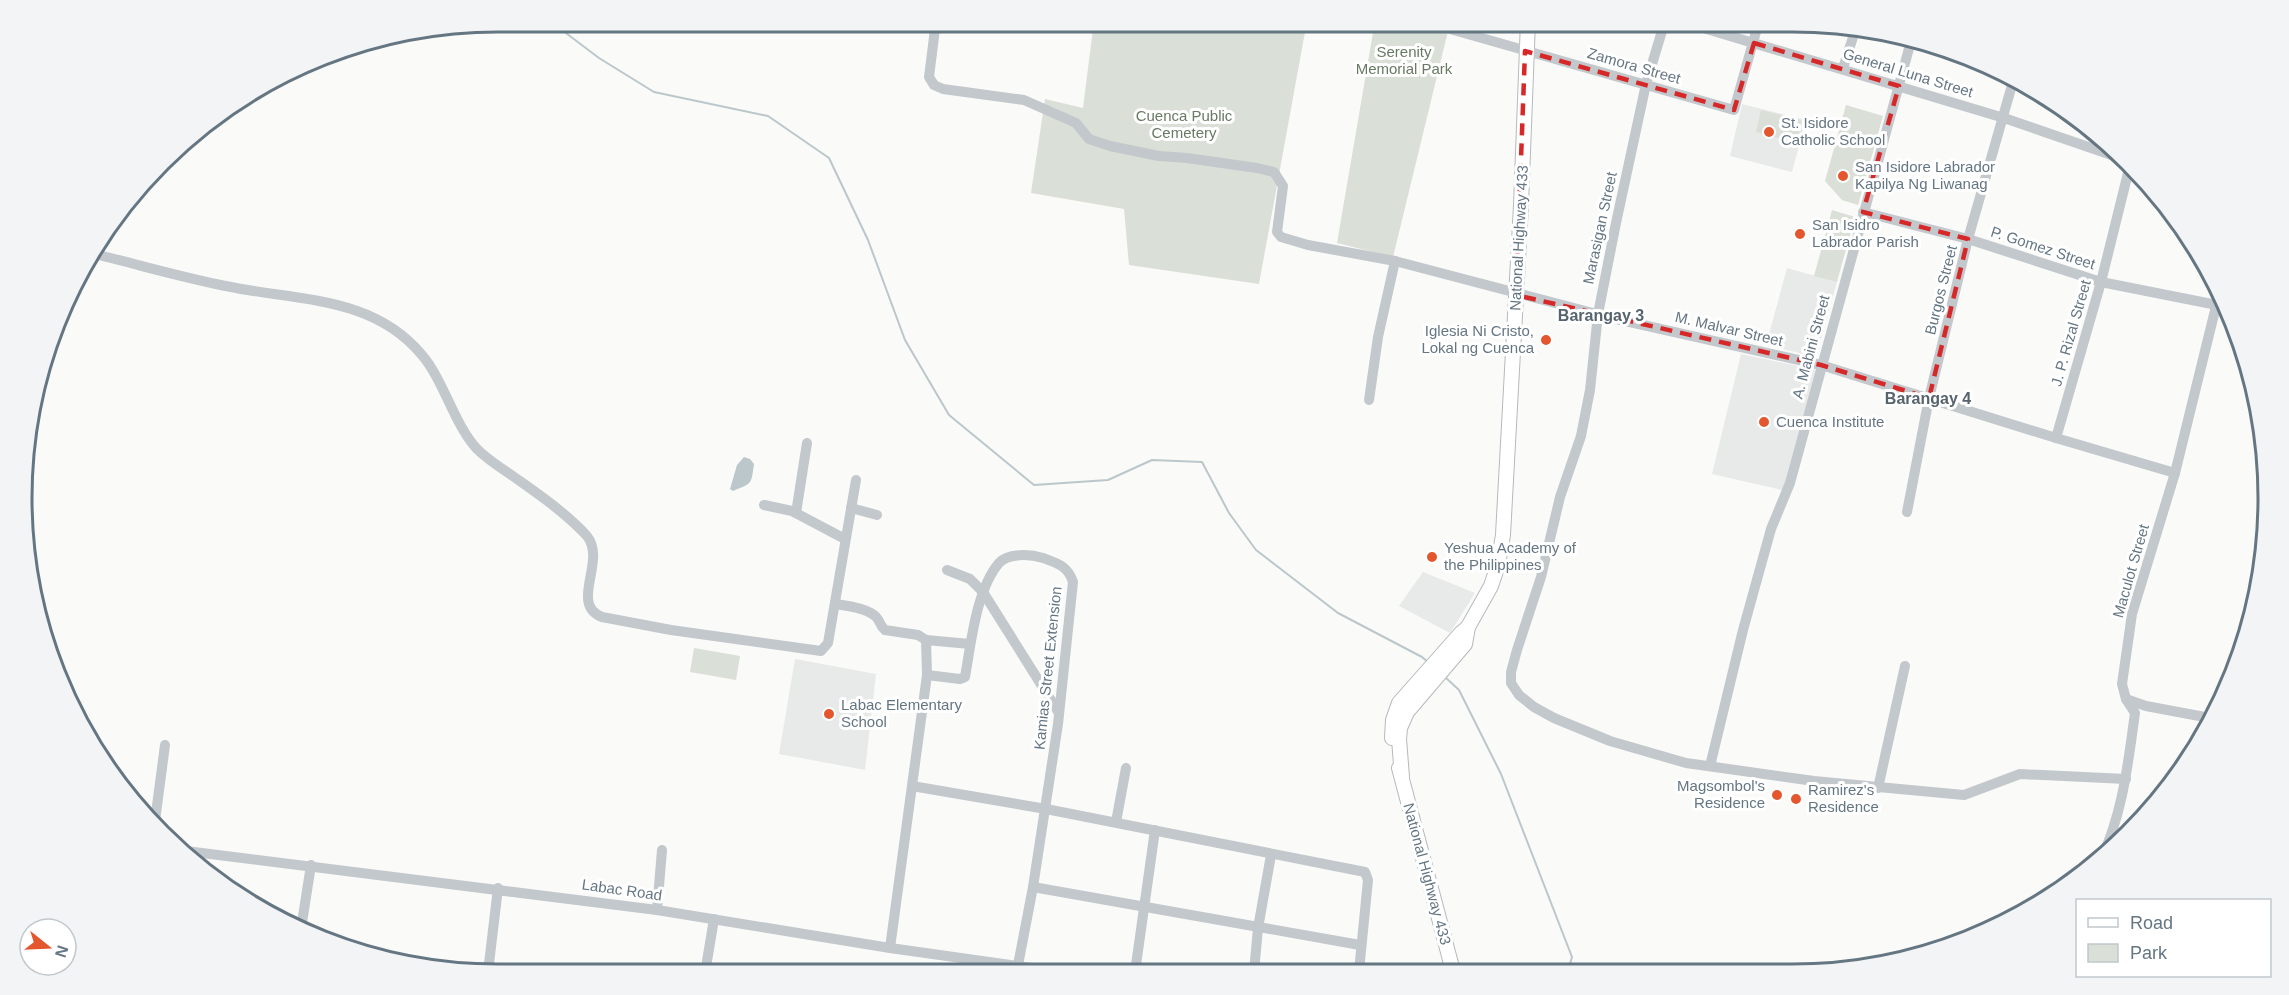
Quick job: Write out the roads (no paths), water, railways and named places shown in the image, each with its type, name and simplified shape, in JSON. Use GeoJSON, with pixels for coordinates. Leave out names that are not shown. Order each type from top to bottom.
{"type":"FeatureCollection","features":[{"type":"Feature","properties":{"kind":"main road","name":"National Highway 433"},"geometry":{"type":"LineString","coordinates":[[1451,964],[1402,777],[1400,728],[1412,696],[1460,641],[1491,586],[1498,565],[1503,535],[1527,32]]}},
{"type":"Feature","properties":{"kind":"street","name":"M. Malvar Street"},"geometry":{"type":"LineString","coordinates":[[935,32],[929,77],[934,85],[1024,100],[1076,123],[1089,139],[1110,146],[1159,156],[1210,161],[1274,172],[1282,186],[1277,232],[1281,237],[1308,245],[1395,261],[1516,295],[1821,365],[2175,473]]}},
{"type":"Feature","properties":{"kind":"street","name":"Zamora Street"},"geometry":{"type":"LineString","coordinates":[[1460,32],[1734,110],[1754,43]]}},
{"type":"Feature","properties":{"kind":"street","name":"Marasigan Street"},"geometry":{"type":"LineString","coordinates":[[1662,32],[1646,84],[1598,314],[1590,390],[1581,436],[1560,496],[1541,577],[1511,672],[1511,683],[1519,695],[1554,718],[1610,741],[1686,763],[1710,765]]}},
{"type":"Feature","properties":{"kind":"street","name":"General Luna Street"},"geometry":{"type":"LineString","coordinates":[[1717,32],[2004,118],[2105,153]]}},
{"type":"Feature","properties":{"kind":"street"},"geometry":{"type":"LineString","coordinates":[[1754,43],[1757,32]]}},
{"type":"Feature","properties":{"kind":"street"},"geometry":{"type":"LineString","coordinates":[[1843,68],[1854,35]]}},
{"type":"Feature","properties":{"kind":"street","name":"A. Mabini Street"},"geometry":{"type":"LineString","coordinates":[[1710,765],[1743,630],[1771,529],[1790,483],[1910,46]]}},
{"type":"Feature","properties":{"kind":"street","name":"Burgos Street"},"geometry":{"type":"LineString","coordinates":[[1907,512],[1929,398],[1968,239],[2012,87]]}},
{"type":"Feature","properties":{"kind":"street","name":"J. P. Rizal Street"},"geometry":{"type":"LineString","coordinates":[[2056,438],[2101,282],[2128,175]]}},
{"type":"Feature","properties":{"kind":"street","name":"P. Gomez Street"},"geometry":{"type":"LineString","coordinates":[[1863,212],[1968,239],[2101,282],[2215,305]]}},
{"type":"Feature","properties":{"kind":"street"},"geometry":{"type":"LineString","coordinates":[[100,255],[233,288],[344,306],[366,313],[394,328],[423,355],[475,447],[496,466],[515,477],[568,518],[592,544],[594,555],[588,606],[593,614],[670,630],[821,651],[825,649],[828,643],[844,539],[856,480]]}},
{"type":"Feature","properties":{"kind":"street"},"geometry":{"type":"LineString","coordinates":[[1369,400],[1378,337],[1395,261]]}},
{"type":"Feature","properties":{"kind":"street","name":"Maculot Street"},"geometry":{"type":"LineString","coordinates":[[2111,837],[2116,825],[2126,779],[2135,713],[2126,699],[2122,684],[2132,614],[2175,473],[2219,313]]}},
{"type":"Feature","properties":{"kind":"street"},"geometry":{"type":"LineString","coordinates":[[796,513],[807,443]]}},
{"type":"Feature","properties":{"kind":"street"},"geometry":{"type":"LineString","coordinates":[[764,505],[796,513],[844,539]]}},
{"type":"Feature","properties":{"kind":"street"},"geometry":{"type":"LineString","coordinates":[[851,508],[877,515]]}},
{"type":"Feature","properties":{"kind":"street","name":"Kamias Street Extension"},"geometry":{"type":"LineString","coordinates":[[927,675],[960,679],[965,677],[970,644],[983,592],[999,563],[1010,556],[1039,556],[1062,565],[1070,572],[1073,582],[1059,713],[1046,809],[1018,964]]}},
{"type":"Feature","properties":{"kind":"street"},"geometry":{"type":"LineString","coordinates":[[947,570],[970,579],[983,592],[1059,713]]}},
{"type":"Feature","properties":{"kind":"street"},"geometry":{"type":"LineString","coordinates":[[835,604],[870,613],[877,618],[881,628],[885,630],[918,635],[926,640],[970,644]]}},
{"type":"Feature","properties":{"kind":"street"},"geometry":{"type":"LineString","coordinates":[[890,948],[927,675],[926,640]]}},
{"type":"Feature","properties":{"kind":"street"},"geometry":{"type":"LineString","coordinates":[[1878,788],[1905,666]]}},
{"type":"Feature","properties":{"kind":"street"},"geometry":{"type":"LineString","coordinates":[[2126,699],[2146,706],[2202,717]]}},
{"type":"Feature","properties":{"kind":"street"},"geometry":{"type":"LineString","coordinates":[[156,814],[165,745]]}},
{"type":"Feature","properties":{"kind":"street"},"geometry":{"type":"LineString","coordinates":[[1710,765],[1878,788],[1964,795],[2020,774],[2126,779]]}},
{"type":"Feature","properties":{"kind":"street"},"geometry":{"type":"LineString","coordinates":[[1116,822],[1126,768]]}},
{"type":"Feature","properties":{"kind":"street"},"geometry":{"type":"LineString","coordinates":[[912,786],[1116,822],[1271,855],[1365,872],[1368,880],[1359,964]]}},
{"type":"Feature","properties":{"kind":"street"},"geometry":{"type":"LineString","coordinates":[[1136,964],[1155,830]]}},
{"type":"Feature","properties":{"kind":"street"},"geometry":{"type":"LineString","coordinates":[[657,910],[662,850]]}},
{"type":"Feature","properties":{"kind":"street","name":"Labac Road"},"geometry":{"type":"LineString","coordinates":[[195,852],[498,888],[657,910],[890,948],[1010,964]]}},
{"type":"Feature","properties":{"kind":"street"},"geometry":{"type":"LineString","coordinates":[[1255,964],[1258,928],[1271,855]]}},
{"type":"Feature","properties":{"kind":"street"},"geometry":{"type":"LineString","coordinates":[[302,920],[311,865]]}},
{"type":"Feature","properties":{"kind":"street"},"geometry":{"type":"LineString","coordinates":[[1033,887],[1360,945]]}},
{"type":"Feature","properties":{"kind":"street"},"geometry":{"type":"LineString","coordinates":[[489,964],[498,888]]}},
{"type":"Feature","properties":{"kind":"street"},"geometry":{"type":"LineString","coordinates":[[706,964],[714,919]]}},
{"type":"Feature","properties":{"kind":"waterway"},"geometry":{"type":"LineString","coordinates":[[565,32],[599,58],[654,92],[768,116],[829,158],[868,240],[905,340],[949,415],[1034,485],[1108,480],[1152,460],[1202,462],[1229,513],[1256,550],[1338,613],[1422,657],[1429,663]]}},
{"type":"Feature","properties":{"kind":"waterway"},"geometry":{"type":"LineString","coordinates":[[1445,677],[1459,690],[1501,774],[1572,957],[1570,964]]}},
{"type":"Feature","properties":{"kind":"place","name":"St. Isidore Catholic School"},"geometry":{"type":"Point","coordinates":[1769,132]}},
{"type":"Feature","properties":{"kind":"place","name":"San Isidore Labrador Kapilya Ng Liwanag"},"geometry":{"type":"Point","coordinates":[1843,176]}},
{"type":"Feature","properties":{"kind":"place","name":"San Isidro Labrador Parish"},"geometry":{"type":"Point","coordinates":[1800,234]}},
{"type":"Feature","properties":{"kind":"place","name":"Iglesia Ni Cristo, Lokal ng Cuenca"},"geometry":{"type":"Point","coordinates":[1546,340]}},
{"type":"Feature","properties":{"kind":"place","name":"Cuenca Institute"},"geometry":{"type":"Point","coordinates":[1764,422]}},
{"type":"Feature","properties":{"kind":"place","name":"Yeshua Academy of the Philippines"},"geometry":{"type":"Point","coordinates":[1432,557]}},
{"type":"Feature","properties":{"kind":"place","name":"Labac Elementary School"},"geometry":{"type":"Point","coordinates":[829,714]}},
{"type":"Feature","properties":{"kind":"place","name":"Magsombol's Residence"},"geometry":{"type":"Point","coordinates":[1777,795]}},
{"type":"Feature","properties":{"kind":"place","name":"Ramirez's Residence"},"geometry":{"type":"Point","coordinates":[1796,799]}},
{"type":"Feature","properties":{"kind":"district","name":"Barangay 3"},"geometry":{"type":"Point","coordinates":[1601,315]}},
{"type":"Feature","properties":{"kind":"district","name":"Barangay 4"},"geometry":{"type":"Point","coordinates":[1928,398]}},
{"type":"Feature","properties":{"kind":"park label","name":"Serenity Memorial Park"},"geometry":{"type":"Point","coordinates":[1404,60]}},
{"type":"Feature","properties":{"kind":"park label","name":"Cuenca Public Cemetery"},"geometry":{"type":"Point","coordinates":[1184,124]}}]}
